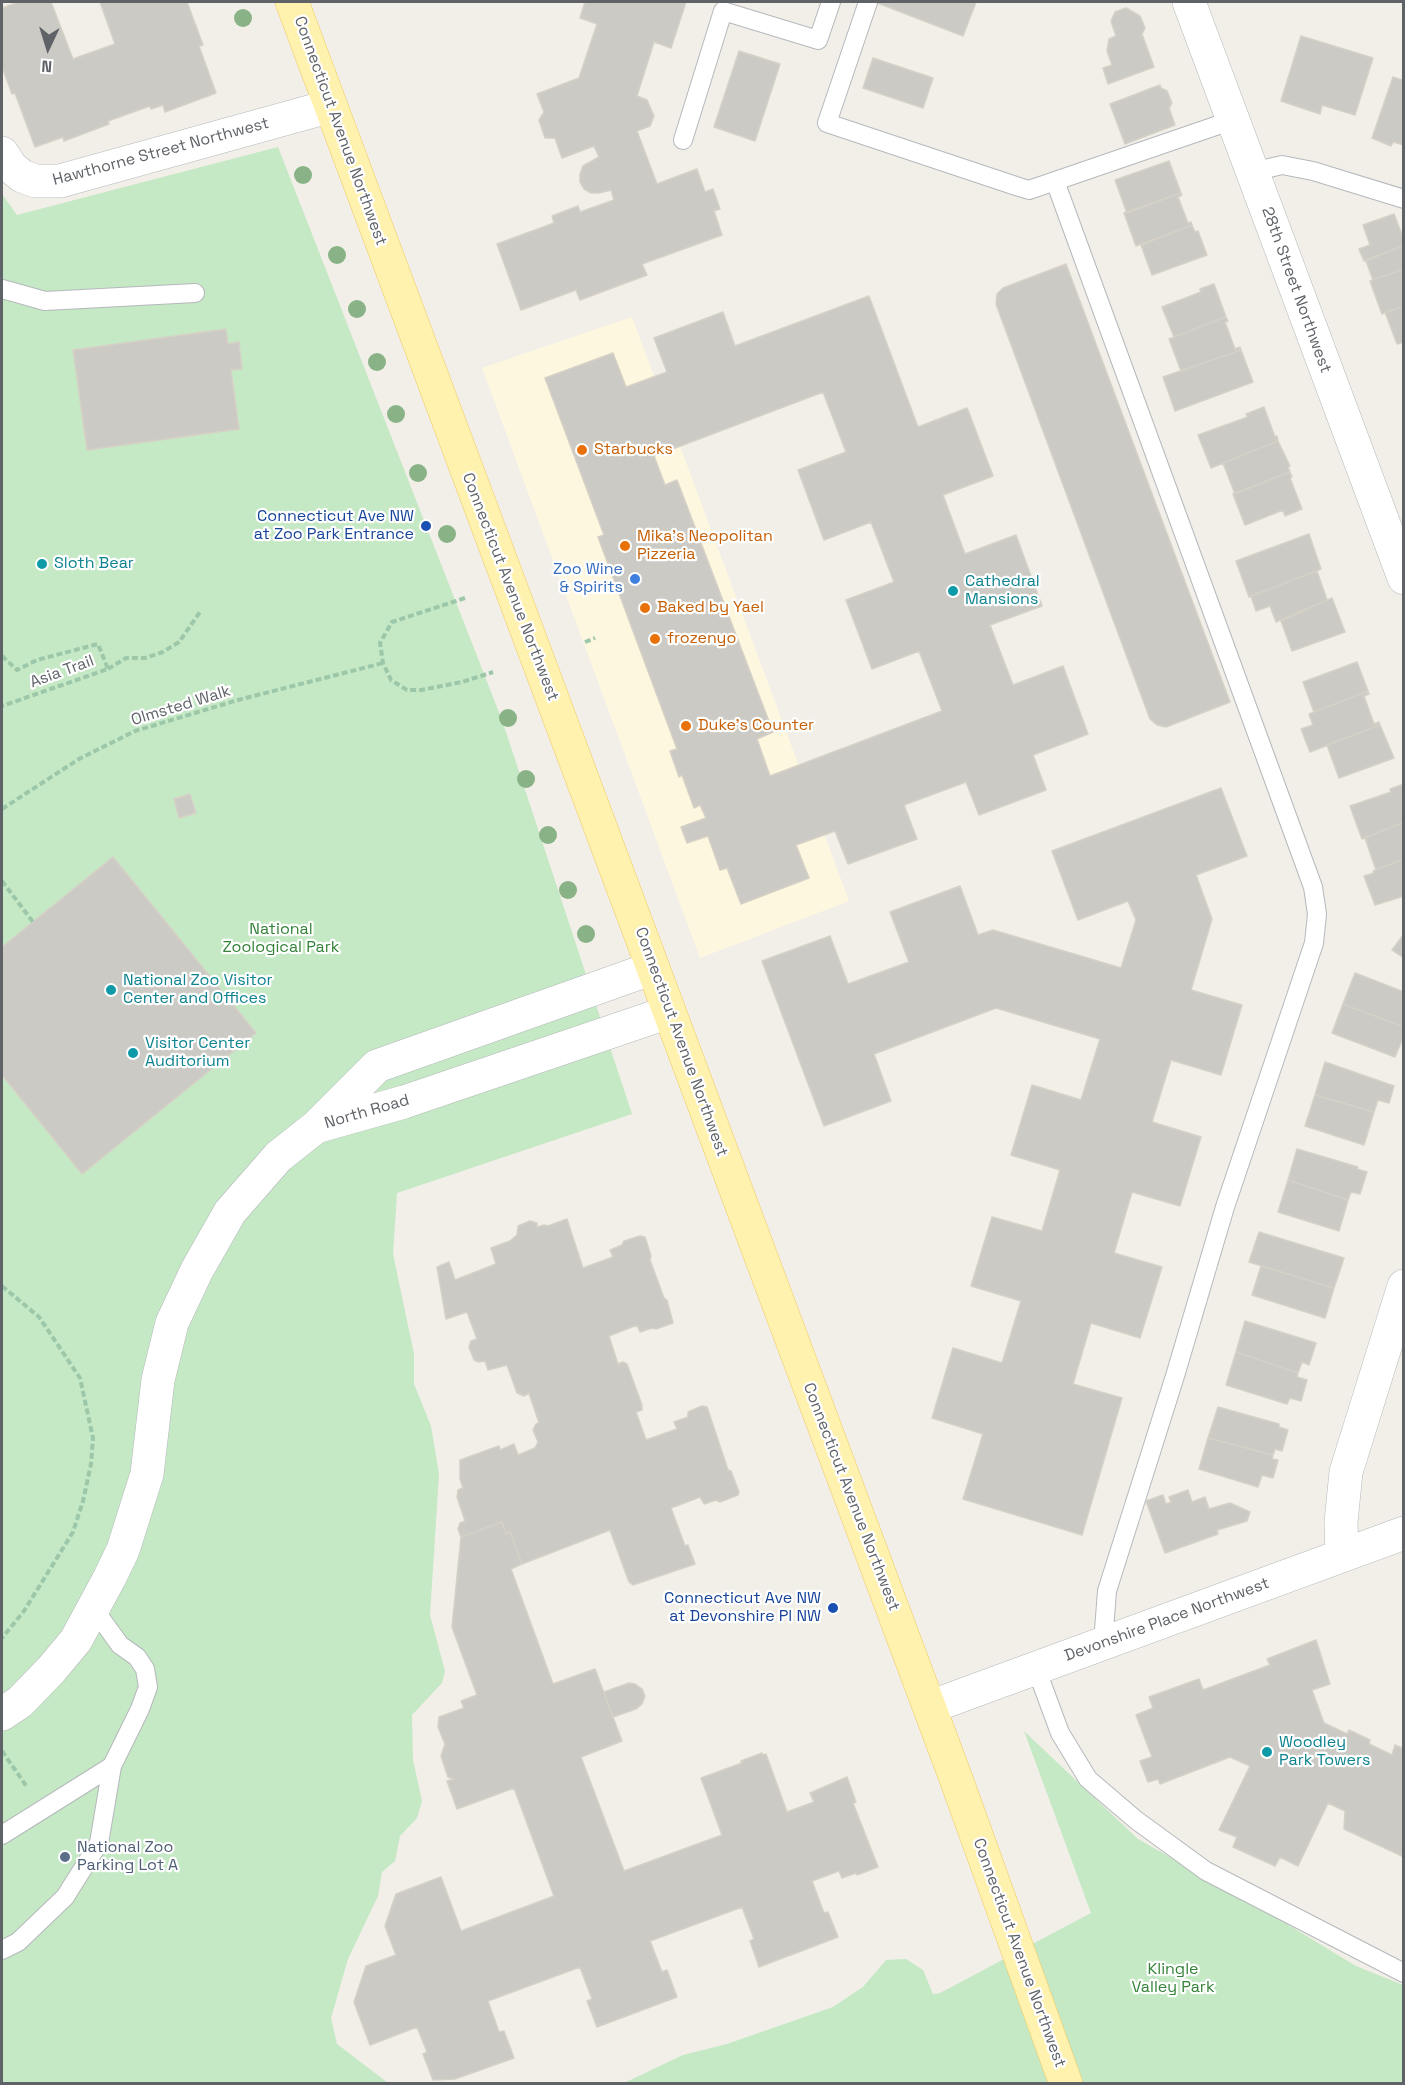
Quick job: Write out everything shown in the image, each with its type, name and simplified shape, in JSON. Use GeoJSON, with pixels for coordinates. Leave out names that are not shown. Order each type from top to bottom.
{"type":"FeatureCollection","features":[{"type":"Feature","properties":{"kind":"main road","name":"Connecticut Avenue Northwest"},"geometry":{"type":"LineString","coordinates":[[292,2],[930,1707],[1066,2084]]}},
{"type":"Feature","properties":{"kind":"street","name":"28th Street Northwest"},"geometry":{"type":"LineString","coordinates":[[1189,2],[1404,578]]}},
{"type":"Feature","properties":{"kind":"street","name":"Hawthorne Street Northwest"},"geometry":{"type":"LineString","coordinates":[[2,153],[11,167],[22,176],[35,181],[60,181],[331,106]]}},
{"type":"Feature","properties":{"kind":"street","name":"North Road"},"geometry":{"type":"LineString","coordinates":[[317,1126],[377,1066],[653,968]]}},
{"type":"Feature","properties":{"kind":"street","name":"North Road"},"geometry":{"type":"LineString","coordinates":[[317,1126],[404,1102],[669,1012]]}},
{"type":"Feature","properties":{"kind":"street"},"geometry":{"type":"LineString","coordinates":[[2,1714],[20,1701],[51,1670],[76,1640],[123,1550],[147,1474],[158,1380],[172,1323],[197,1270],[230,1212],[278,1157],[317,1126]]}},
{"type":"Feature","properties":{"kind":"street"},"geometry":{"type":"LineString","coordinates":[[1342,1555],[1341,1522],[1346,1472],[1404,1286]]}},
{"type":"Feature","properties":{"kind":"street","name":"Devonshire Place Northwest"},"geometry":{"type":"LineString","coordinates":[[930,1707],[1404,1533]]}},
{"type":"Feature","properties":{"kind":"lane"},"geometry":{"type":"LineString","coordinates":[[683,140],[723,11],[818,40],[831,2]]}},
{"type":"Feature","properties":{"kind":"lane"},"geometry":{"type":"LineString","coordinates":[[868,2],[827,123],[1029,190],[1233,120]]}},
{"type":"Feature","properties":{"kind":"lane"},"geometry":{"type":"LineString","coordinates":[[1252,172],[1282,165],[1313,171],[1404,199]]}},
{"type":"Feature","properties":{"kind":"lane"},"geometry":{"type":"LineString","coordinates":[[1054,182],[1313,887],[1317,914],[1314,943],[1225,1207],[1175,1376],[1107,1591],[1103,1643]]}},
{"type":"Feature","properties":{"kind":"lane"},"geometry":{"type":"LineString","coordinates":[[2,289],[45,301],[195,293]]}},
{"type":"Feature","properties":{"kind":"lane"},"geometry":{"type":"LineString","coordinates":[[2,1950],[18,1942],[65,1897],[99,1844],[112,1766],[148,1687],[145,1669],[137,1657],[120,1645],[94,1608]]}},
{"type":"Feature","properties":{"kind":"lane"},"geometry":{"type":"LineString","coordinates":[[1036,1668],[1060,1733],[1088,1779],[1136,1820],[1206,1871],[1404,1973]]}},
{"type":"Feature","properties":{"kind":"lane"},"geometry":{"type":"LineString","coordinates":[[2,1835],[44,1811],[112,1766]]}},
{"type":"Feature","properties":{"kind":"path"},"geometry":{"type":"LineString","coordinates":[[465,598],[392,622],[380,643],[383,663],[391,680],[407,690],[422,690],[462,682],[492,672]]}},
{"type":"Feature","properties":{"kind":"path"},"geometry":{"type":"LineString","coordinates":[[108,669],[126,658],[145,658],[163,652],[179,642],[200,612]]}},
{"type":"Feature","properties":{"kind":"path"},"geometry":{"type":"LineString","coordinates":[[585,642],[596,638]]}},
{"type":"Feature","properties":{"kind":"path","name":"Asia Trail"},"geometry":{"type":"LineString","coordinates":[[2,657],[17,670],[37,660],[98,644],[108,669],[2,706]]}},
{"type":"Feature","properties":{"kind":"path","name":"Olmsted Walk"},"geometry":{"type":"LineString","coordinates":[[2,809],[80,759],[135,731],[238,700],[383,663]]}},
{"type":"Feature","properties":{"kind":"path"},"geometry":{"type":"LineString","coordinates":[[2,881],[33,922]]}},
{"type":"Feature","properties":{"kind":"path"},"geometry":{"type":"LineString","coordinates":[[2,1286],[39,1317],[80,1378],[93,1438],[91,1464],[73,1532],[24,1611],[2,1638]]}},
{"type":"Feature","properties":{"kind":"path"},"geometry":{"type":"LineString","coordinates":[[2,1751],[44,1811]]}},
{"type":"Feature","properties":{"kind":"shaded area"},"geometry":{"type":"Polygon","coordinates":[[[632,317],[849,901],[700,958],[482,368],[632,317]]]}},
{"type":"Feature","properties":{"kind":"green space","name":"National Zoological Park"},"geometry":{"type":"Polygon","coordinates":[[[278,147],[502,720],[632,1114],[397,1193],[393,1254],[414,1354],[414,1384],[431,1426],[439,1474],[430,1615],[445,1671],[442,1683],[412,1715],[413,1760],[422,1801],[417,1818],[400,1836],[395,1861],[382,1872],[378,1896],[348,1959],[331,2018],[337,2044],[388,2083],[2,2083],[2,194],[17,215],[278,147]]]}},
{"type":"Feature","properties":{"kind":"green space","name":"Klingle Valley Park"},"geometry":{"type":"Polygon","coordinates":[[[1024,1731],[1138,1839],[1267,1912],[1356,1966],[1403,1985],[1403,2083],[622,2084],[683,2055],[727,2044],[833,2007],[863,1987],[886,1960],[906,1959],[923,1970],[933,1994],[940,1993],[1091,1913],[1024,1731]]]}},
{"type":"Feature","properties":{"kind":"building"},"geometry":{"type":"Polygon","coordinates":[[[19,2],[51,2],[73,59],[115,44],[100,2],[187,2],[203,45],[199,46],[216,93],[165,112],[163,105],[151,109],[150,106],[108,121],[109,124],[64,141],[63,137],[35,147],[15,93],[12,94],[2,67],[2,8],[19,2]]]}},
{"type":"Feature","properties":{"kind":"building"},"geometry":{"type":"Polygon","coordinates":[[[585,2],[686,2],[671,48],[654,42],[637,96],[647,100],[654,116],[650,126],[637,131],[657,184],[697,169],[705,192],[713,189],[720,209],[714,211],[722,235],[642,264],[647,275],[580,300],[576,290],[521,310],[497,244],[554,223],[552,216],[578,206],[580,212],[614,200],[611,190],[591,193],[584,189],[580,182],[583,166],[599,157],[594,146],[562,158],[555,138],[545,138],[539,120],[544,112],[537,94],[579,78],[597,24],[580,18],[585,2]]]}},
{"type":"Feature","properties":{"kind":"building"},"geometry":{"type":"Polygon","coordinates":[[[875,2],[976,2],[963,36],[875,2]]]}},
{"type":"Feature","properties":{"kind":"building"},"geometry":{"type":"Polygon","coordinates":[[[1126,8],[1140,16],[1145,28],[1142,34],[1154,67],[1108,84],[1103,68],[1112,65],[1107,51],[1109,39],[1116,36],[1111,21],[1115,12],[1126,8]]]}},
{"type":"Feature","properties":{"kind":"building"},"geometry":{"type":"Polygon","coordinates":[[[1301,36],[1373,58],[1355,115],[1322,105],[1320,114],[1281,101],[1301,36]]]}},
{"type":"Feature","properties":{"kind":"building"},"geometry":{"type":"Polygon","coordinates":[[[739,51],[780,64],[755,141],[714,127],[739,51]]]}},
{"type":"Feature","properties":{"kind":"building"},"geometry":{"type":"Polygon","coordinates":[[[873,58],[933,78],[923,108],[863,88],[873,58]]]}},
{"type":"Feature","properties":{"kind":"building"},"geometry":{"type":"Polygon","coordinates":[[[1404,75],[1404,145],[1393,142],[1391,146],[1372,138],[1393,77],[1402,80],[1404,75]]]}},
{"type":"Feature","properties":{"kind":"building"},"geometry":{"type":"Polygon","coordinates":[[[1160,85],[1167,91],[1172,103],[1169,108],[1175,125],[1125,144],[1110,104],[1160,85]]]}},
{"type":"Feature","properties":{"kind":"building"},"geometry":{"type":"Polygon","coordinates":[[[1169,161],[1181,193],[1127,213],[1115,180],[1169,161]]]}},
{"type":"Feature","properties":{"kind":"building"},"geometry":{"type":"Polygon","coordinates":[[[1181,193],[1182,195],[1178,197],[1188,223],[1191,222],[1192,225],[1136,246],[1124,213],[1181,193]]]}},
{"type":"Feature","properties":{"kind":"building"},"geometry":{"type":"Polygon","coordinates":[[[1394,214],[1404,245],[1364,261],[1359,249],[1370,245],[1363,225],[1394,214]]]}},
{"type":"Feature","properties":{"kind":"building"},"geometry":{"type":"Polygon","coordinates":[[[1192,225],[1195,232],[1198,231],[1207,255],[1152,275],[1141,245],[1192,225]]]}},
{"type":"Feature","properties":{"kind":"building"},"geometry":{"type":"Polygon","coordinates":[[[1404,245],[1404,269],[1373,280],[1366,261],[1404,245]]]}},
{"type":"Feature","properties":{"kind":"building"},"geometry":{"type":"Polygon","coordinates":[[[1066,264],[1230,702],[1166,727],[1157,725],[1150,719],[996,304],[997,294],[1003,288],[1066,264]]]}},
{"type":"Feature","properties":{"kind":"building"},"geometry":{"type":"Polygon","coordinates":[[[1404,269],[1404,306],[1382,314],[1370,281],[1404,269]]]}},
{"type":"Feature","properties":{"kind":"building"},"geometry":{"type":"Polygon","coordinates":[[[1214,284],[1226,317],[1174,337],[1162,307],[1201,292],[1200,289],[1214,284]]]}},
{"type":"Feature","properties":{"kind":"building","name":"Cathedral Mansions"},"geometry":{"type":"Polygon","coordinates":[[[869,296],[918,427],[967,408],[993,476],[943,495],[965,554],[1016,535],[1042,606],[990,625],[1013,685],[1063,666],[1088,734],[1033,755],[1046,790],[979,815],[966,782],[904,805],[917,839],[848,864],[835,831],[796,845],[809,878],[741,904],[727,868],[720,870],[708,836],[687,843],[681,827],[706,818],[700,805],[694,808],[682,775],[679,777],[670,751],[677,749],[598,537],[604,535],[545,378],[613,353],[626,387],[667,372],[654,338],[723,312],[735,346],[869,296]],[[823,392],[654,456],[665,485],[677,480],[773,732],[757,739],[770,776],[942,711],[919,651],[872,669],[846,600],[894,582],[871,522],[824,540],[798,470],[846,452],[823,392]]]}},
{"type":"Feature","properties":{"kind":"building"},"geometry":{"type":"Polygon","coordinates":[[[1404,306],[1404,342],[1397,344],[1385,312],[1404,306]]]}},
{"type":"Feature","properties":{"kind":"building"},"geometry":{"type":"Polygon","coordinates":[[[1226,317],[1228,321],[1225,322],[1235,349],[1240,347],[1241,350],[1181,371],[1169,339],[1226,317]]]}},
{"type":"Feature","properties":{"kind":"building"},"geometry":{"type":"Polygon","coordinates":[[[226,329],[228,344],[239,342],[242,369],[231,370],[239,429],[87,450],[73,350],[226,329]]]}},
{"type":"Feature","properties":{"kind":"building"},"geometry":{"type":"Polygon","coordinates":[[[1241,350],[1253,382],[1175,411],[1163,377],[1241,350]]]}},
{"type":"Feature","properties":{"kind":"building"},"geometry":{"type":"Polygon","coordinates":[[[1264,407],[1278,441],[1211,468],[1198,435],[1248,417],[1246,414],[1264,407]]]}},
{"type":"Feature","properties":{"kind":"building"},"geometry":{"type":"Polygon","coordinates":[[[1278,441],[1290,466],[1288,467],[1290,472],[1235,494],[1223,463],[1278,441]]]}},
{"type":"Feature","properties":{"kind":"building"},"geometry":{"type":"Polygon","coordinates":[[[1290,472],[1292,477],[1290,478],[1302,509],[1285,516],[1283,510],[1245,525],[1233,494],[1290,472]]]}},
{"type":"Feature","properties":{"kind":"building"},"geometry":{"type":"Polygon","coordinates":[[[1309,534],[1321,569],[1249,597],[1236,561],[1309,534]]]}},
{"type":"Feature","properties":{"kind":"building"},"geometry":{"type":"Polygon","coordinates":[[[1317,571],[1327,600],[1276,622],[1270,606],[1256,611],[1251,596],[1317,571]]]}},
{"type":"Feature","properties":{"kind":"building"},"geometry":{"type":"Polygon","coordinates":[[[1332,598],[1345,632],[1292,651],[1281,621],[1332,598]]]}},
{"type":"Feature","properties":{"kind":"building"},"geometry":{"type":"Polygon","coordinates":[[[1357,662],[1368,691],[1314,712],[1303,682],[1357,662]]]}},
{"type":"Feature","properties":{"kind":"building"},"geometry":{"type":"Polygon","coordinates":[[[1368,691],[1369,694],[1364,696],[1374,724],[1379,722],[1380,725],[1310,752],[1301,729],[1313,725],[1309,714],[1368,691]]]}},
{"type":"Feature","properties":{"kind":"building"},"geometry":{"type":"Polygon","coordinates":[[[1380,725],[1394,758],[1339,778],[1327,745],[1380,725]]]}},
{"type":"Feature","properties":{"kind":"building"},"geometry":{"type":"Polygon","coordinates":[[[1404,784],[1404,822],[1362,839],[1350,806],[1391,792],[1390,789],[1404,784]]]}},
{"type":"Feature","properties":{"kind":"building"},"geometry":{"type":"Polygon","coordinates":[[[1221,788],[1247,856],[1196,875],[1212,919],[1191,990],[1242,1005],[1221,1075],[1171,1060],[1152,1122],[1201,1137],[1180,1206],[1132,1192],[1114,1253],[1162,1267],[1140,1338],[1091,1323],[1073,1384],[1122,1398],[1082,1535],[963,1499],[983,1434],[932,1418],[953,1348],[1002,1363],[1021,1301],[971,1286],[992,1217],[1042,1231],[1060,1170],[1011,1155],[1032,1085],[1081,1100],[1100,1039],[996,1008],[874,1054],[891,1101],[824,1126],[762,961],[830,936],[848,984],[909,962],[890,912],[960,886],[978,935],[993,930],[1121,968],[1136,920],[1128,901],[1078,920],[1052,851],[1221,788]]]}},
{"type":"Feature","properties":{"kind":"building"},"geometry":{"type":"Polygon","coordinates":[[[190,794],[196,813],[179,818],[174,799],[190,794]]]}},
{"type":"Feature","properties":{"kind":"building"},"geometry":{"type":"Polygon","coordinates":[[[1404,822],[1404,859],[1376,870],[1365,838],[1404,822]]]}},
{"type":"Feature","properties":{"kind":"building","name":"National Zoo Visitor Center and Offices"},"geometry":{"type":"Polygon","coordinates":[[[113,857],[256,1033],[82,1174],[2,1075],[2,947],[113,857]]]}},
{"type":"Feature","properties":{"kind":"building"},"geometry":{"type":"Polygon","coordinates":[[[1404,859],[1404,896],[1375,905],[1364,876],[1404,859]]]}},
{"type":"Feature","properties":{"kind":"building"},"geometry":{"type":"Polygon","coordinates":[[[1404,934],[1404,958],[1392,950],[1404,934]]]}},
{"type":"Feature","properties":{"kind":"building"},"geometry":{"type":"Polygon","coordinates":[[[1355,973],[1404,992],[1404,1027],[1343,1004],[1355,973]]]}},
{"type":"Feature","properties":{"kind":"building"},"geometry":{"type":"Polygon","coordinates":[[[1343,1004],[1404,1027],[1404,1035],[1395,1057],[1332,1033],[1343,1004]]]}},
{"type":"Feature","properties":{"kind":"building"},"geometry":{"type":"Polygon","coordinates":[[[1325,1062],[1394,1086],[1389,1103],[1378,1100],[1374,1112],[1315,1095],[1325,1062]]]}},
{"type":"Feature","properties":{"kind":"building"},"geometry":{"type":"Polygon","coordinates":[[[1315,1095],[1374,1112],[1364,1145],[1305,1126],[1315,1095]]]}},
{"type":"Feature","properties":{"kind":"building"},"geometry":{"type":"Polygon","coordinates":[[[1297,1149],[1358,1167],[1357,1169],[1367,1172],[1360,1194],[1351,1192],[1348,1200],[1288,1180],[1297,1149]]]}},
{"type":"Feature","properties":{"kind":"building"},"geometry":{"type":"Polygon","coordinates":[[[1288,1180],[1348,1200],[1339,1231],[1278,1212],[1288,1180]]]}},
{"type":"Feature","properties":{"kind":"building"},"geometry":{"type":"Polygon","coordinates":[[[567,1219],[583,1268],[613,1257],[610,1250],[622,1245],[624,1241],[640,1236],[645,1237],[651,1256],[650,1260],[664,1298],[667,1300],[673,1323],[640,1332],[637,1325],[609,1336],[618,1364],[623,1362],[627,1364],[642,1405],[642,1410],[636,1412],[646,1440],[677,1429],[674,1422],[688,1417],[688,1412],[702,1406],[707,1407],[728,1470],[731,1471],[739,1492],[738,1495],[720,1502],[716,1500],[704,1504],[700,1497],[671,1508],[685,1546],[688,1545],[695,1564],[633,1585],[629,1582],[610,1530],[522,1564],[510,1532],[506,1534],[502,1522],[461,1537],[458,1529],[460,1523],[465,1521],[457,1497],[458,1490],[463,1488],[460,1479],[460,1460],[499,1446],[500,1450],[514,1444],[518,1455],[535,1448],[538,1442],[533,1430],[539,1423],[529,1393],[524,1396],[517,1393],[507,1365],[488,1370],[485,1361],[474,1360],[469,1347],[471,1341],[477,1339],[467,1312],[446,1319],[437,1267],[449,1262],[455,1280],[496,1264],[491,1248],[510,1241],[517,1235],[518,1226],[530,1221],[537,1223],[537,1227],[548,1226],[567,1219]]]}},
{"type":"Feature","properties":{"kind":"building"},"geometry":{"type":"Polygon","coordinates":[[[1259,1232],[1344,1258],[1334,1288],[1249,1262],[1259,1232]]]}},
{"type":"Feature","properties":{"kind":"building"},"geometry":{"type":"Polygon","coordinates":[[[1261,1266],[1334,1288],[1325,1318],[1252,1295],[1261,1266]]]}},
{"type":"Feature","properties":{"kind":"building"},"geometry":{"type":"Polygon","coordinates":[[[1245,1321],[1316,1343],[1309,1365],[1302,1362],[1298,1373],[1236,1352],[1245,1321]]]}},
{"type":"Feature","properties":{"kind":"building"},"geometry":{"type":"Polygon","coordinates":[[[1236,1352],[1298,1373],[1297,1377],[1307,1380],[1301,1401],[1290,1398],[1287,1404],[1226,1385],[1236,1352]]]}},
{"type":"Feature","properties":{"kind":"building"},"geometry":{"type":"Polygon","coordinates":[[[1218,1407],[1279,1424],[1279,1427],[1288,1430],[1282,1451],[1275,1449],[1273,1455],[1208,1438],[1218,1407]]]}},
{"type":"Feature","properties":{"kind":"building"},"geometry":{"type":"Polygon","coordinates":[[[1208,1438],[1273,1455],[1272,1459],[1278,1460],[1273,1478],[1262,1475],[1258,1487],[1199,1469],[1208,1438]]]}},
{"type":"Feature","properties":{"kind":"building"},"geometry":{"type":"Polygon","coordinates":[[[1188,1490],[1192,1502],[1205,1497],[1209,1509],[1230,1503],[1250,1512],[1247,1521],[1217,1530],[1218,1534],[1165,1553],[1146,1501],[1163,1495],[1166,1504],[1171,1502],[1169,1497],[1188,1490]]]}},
{"type":"Feature","properties":{"kind":"building"},"geometry":{"type":"Polygon","coordinates":[[[502,1522],[506,1534],[510,1532],[522,1564],[511,1569],[553,1684],[595,1669],[622,1741],[581,1757],[624,1871],[722,1835],[701,1778],[762,1753],[766,1754],[787,1812],[814,1802],[810,1793],[847,1777],[856,1802],[853,1803],[878,1867],[842,1878],[839,1871],[812,1881],[824,1913],[828,1912],[838,1937],[759,1967],[750,1941],[754,1939],[742,1907],[650,1941],[662,1972],[667,1970],[677,1997],[597,2027],[587,2001],[592,1999],[580,1967],[488,2001],[499,2032],[504,2031],[514,2058],[455,2079],[433,2080],[423,2054],[427,2052],[417,2027],[370,2045],[354,2002],[366,1966],[396,1955],[385,1926],[396,1894],[441,1877],[461,1931],[554,1896],[514,1788],[457,1809],[447,1781],[454,1779],[448,1777],[441,1756],[445,1744],[438,1727],[439,1717],[464,1708],[461,1701],[477,1695],[452,1627],[461,1537],[502,1522]]]}},
{"type":"Feature","properties":{"kind":"building","name":"Woodley Park Towers"},"geometry":{"type":"Polygon","coordinates":[[[1316,1640],[1330,1684],[1312,1690],[1324,1723],[1347,1734],[1349,1730],[1370,1740],[1369,1744],[1392,1755],[1395,1745],[1404,1749],[1404,1857],[1344,1829],[1345,1811],[1328,1803],[1298,1866],[1280,1857],[1275,1866],[1233,1847],[1237,1837],[1219,1830],[1250,1766],[1230,1757],[1160,1784],[1158,1779],[1148,1782],[1140,1761],[1152,1757],[1136,1715],[1153,1708],[1149,1697],[1199,1679],[1203,1690],[1270,1665],[1267,1659],[1316,1640]]]}},
{"type":"Feature","properties":{"kind":"building"},"geometry":{"type":"Polygon","coordinates":[[[629,1683],[642,1689],[645,1696],[642,1704],[636,1709],[613,1717],[604,1692],[629,1683]]]}},
{"type":"Feature","properties":{"kind":"place","name":"Starbucks"},"geometry":{"type":"Point","coordinates":[582,450]}},
{"type":"Feature","properties":{"kind":"place","name":"Connecticut Ave NW at Zoo Park Entrance"},"geometry":{"type":"Point","coordinates":[426,526]}},
{"type":"Feature","properties":{"kind":"place","name":"Mika’s Neopolitan Pizzeria"},"geometry":{"type":"Point","coordinates":[625,546]}},
{"type":"Feature","properties":{"kind":"place","name":"Sloth Bear"},"geometry":{"type":"Point","coordinates":[42,564]}},
{"type":"Feature","properties":{"kind":"place","name":"Zoo Wine & Spirits"},"geometry":{"type":"Point","coordinates":[635,579]}},
{"type":"Feature","properties":{"kind":"place","name":"Cathedral Mansions"},"geometry":{"type":"Point","coordinates":[953,591]}},
{"type":"Feature","properties":{"kind":"place","name":"Baked by Yael"},"geometry":{"type":"Point","coordinates":[645,608]}},
{"type":"Feature","properties":{"kind":"place","name":"frozenyo"},"geometry":{"type":"Point","coordinates":[655,639]}},
{"type":"Feature","properties":{"kind":"place","name":"Duke's Counter"},"geometry":{"type":"Point","coordinates":[686,726]}},
{"type":"Feature","properties":{"kind":"place","name":"National Zoo Visitor Center and Offices"},"geometry":{"type":"Point","coordinates":[111,990]}},
{"type":"Feature","properties":{"kind":"place","name":"Visitor Center Auditorium"},"geometry":{"type":"Point","coordinates":[133,1053]}},
{"type":"Feature","properties":{"kind":"place","name":"Connecticut Ave NW at Devonshire Pl NW"},"geometry":{"type":"Point","coordinates":[833,1608]}},
{"type":"Feature","properties":{"kind":"place","name":"Woodley Park Towers"},"geometry":{"type":"Point","coordinates":[1267,1752]}},
{"type":"Feature","properties":{"kind":"place","name":"National Zoo Parking Lot A"},"geometry":{"type":"Point","coordinates":[65,1857]}}]}
